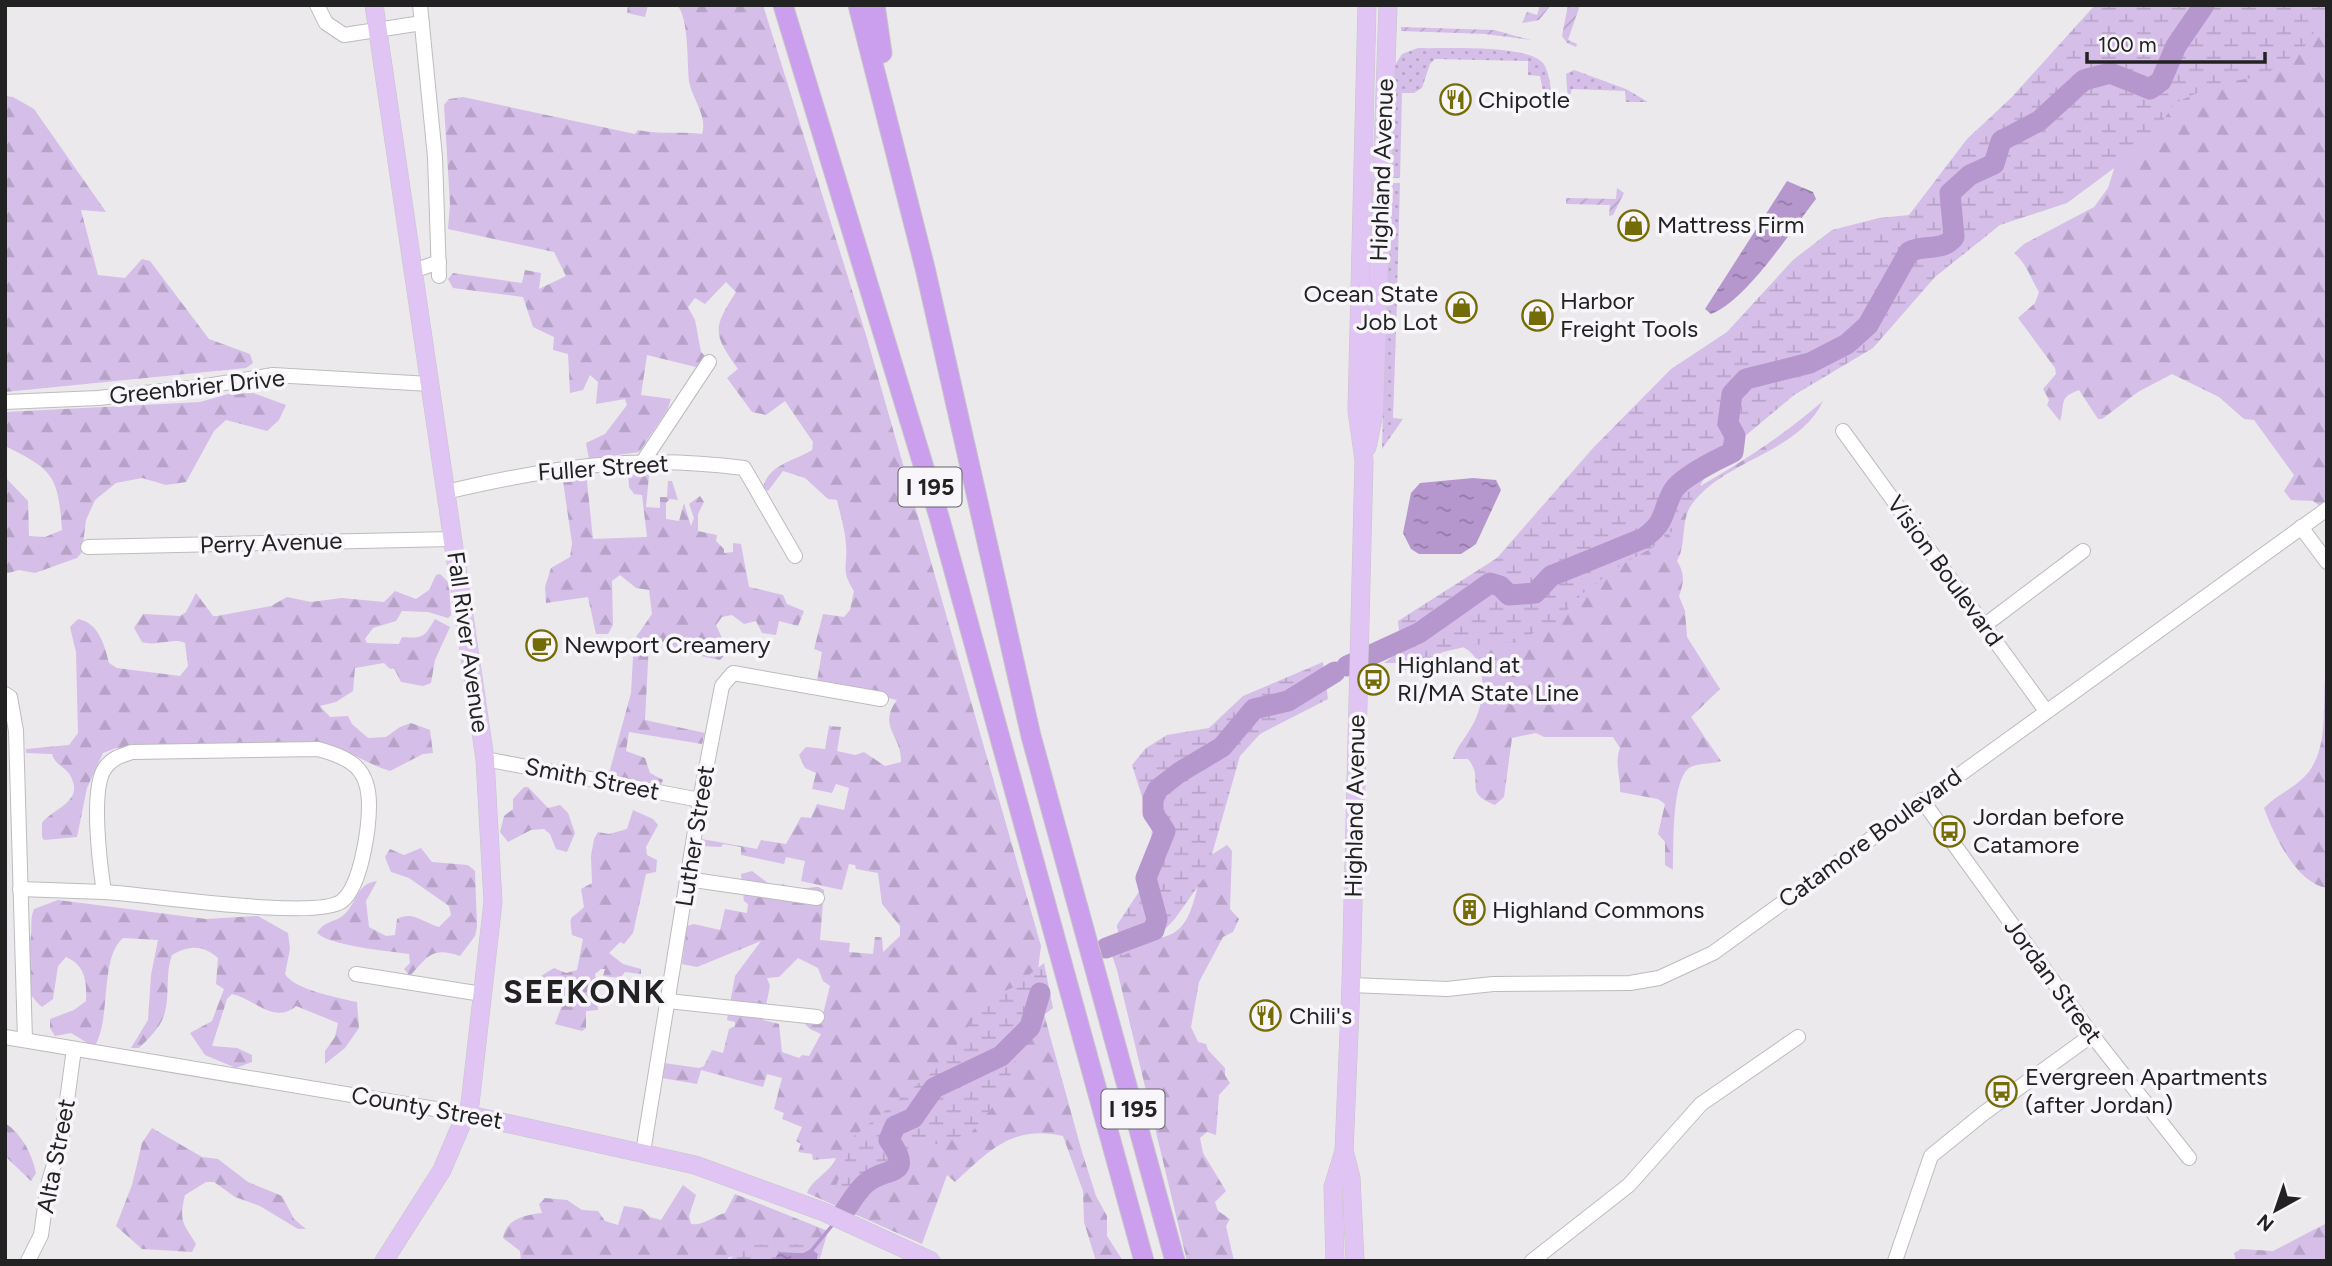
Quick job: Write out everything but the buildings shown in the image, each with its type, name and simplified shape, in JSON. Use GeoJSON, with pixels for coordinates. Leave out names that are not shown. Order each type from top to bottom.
{"type":"FeatureCollection","features":[{"type":"Feature","properties":{"kind":"highway","name":"I 195"},"geometry":{"type":"LineString","coordinates":[[783,5],[906,406],[1144,1261]]}},
{"type":"Feature","properties":{"kind":"highway","name":"I 195"},"geometry":{"type":"LineString","coordinates":[[858,5],[893,137],[1031,736],[1175,1261]]}},
{"type":"Feature","properties":{"kind":"highway"},"geometry":{"type":"LineString","coordinates":[[875,5],[893,137]]}},
{"type":"Feature","properties":{"kind":"main road","name":"Fall River Avenue"},"geometry":{"type":"LineString","coordinates":[[374,5],[485,759],[494,902],[470,1104],[442,1170],[384,1261]]}},
{"type":"Feature","properties":{"kind":"main road","name":"Highland Avenue"},"geometry":{"type":"LineString","coordinates":[[1335,1260],[1333,1187],[1344,1151],[1352,985],[1364,460],[1357,411],[1367,5]]}},
{"type":"Feature","properties":{"kind":"main road","name":"Highland Avenue"},"geometry":{"type":"LineString","coordinates":[[1364,460],[1374,413],[1388,5]]}},
{"type":"Feature","properties":{"kind":"main road","name":"County Street"},"geometry":{"type":"LineString","coordinates":[[465,1114],[695,1165],[839,1218],[931,1261]]}},
{"type":"Feature","properties":{"kind":"main road","name":"Highland Avenue"},"geometry":{"type":"LineString","coordinates":[[1344,1151],[1351,1178],[1355,1261]]}},
{"type":"Feature","properties":{"kind":"main road"},"geometry":{"type":"LineString","coordinates":[[891,1242],[910,1261]]}},
{"type":"Feature","properties":{"kind":"street"},"geometry":{"type":"LineString","coordinates":[[317,5],[326,23],[338,32],[352,36],[422,23]]}},
{"type":"Feature","properties":{"kind":"street"},"geometry":{"type":"LineString","coordinates":[[413,271],[439,269],[436,169],[420,5]]}},
{"type":"Feature","properties":{"kind":"street"},"geometry":{"type":"LineString","coordinates":[[644,460],[709,362]]}},
{"type":"Feature","properties":{"kind":"street","name":"Greenbrier Drive"},"geometry":{"type":"LineString","coordinates":[[5,402],[98,398],[200,387],[274,375],[430,384]]}},
{"type":"Feature","properties":{"kind":"street","name":"Vision Boulevard"},"geometry":{"type":"LineString","coordinates":[[1843,431],[2046,711]]}},
{"type":"Feature","properties":{"kind":"street","name":"Fuller Street"},"geometry":{"type":"LineString","coordinates":[[446,492],[543,470],[644,460],[744,468],[795,556]]}},
{"type":"Feature","properties":{"kind":"street","name":"Catamore Boulevard"},"geometry":{"type":"LineString","coordinates":[[1352,985],[1447,989],[1493,984],[1630,984],[1659,978],[1713,953],[2327,509]]}},
{"type":"Feature","properties":{"kind":"street"},"geometry":{"type":"LineString","coordinates":[[2301,527],[2327,562]]}},
{"type":"Feature","properties":{"kind":"street","name":"Perry Avenue"},"geometry":{"type":"LineString","coordinates":[[88,547],[453,539]]}},
{"type":"Feature","properties":{"kind":"street"},"geometry":{"type":"LineString","coordinates":[[1985,625],[2083,551]]}},
{"type":"Feature","properties":{"kind":"street","name":"Luther Street"},"geometry":{"type":"LineString","coordinates":[[643,1153],[700,800],[722,685],[733,673],[881,699]]}},
{"type":"Feature","properties":{"kind":"street"},"geometry":{"type":"LineString","coordinates":[[5,694],[9,698],[15,726],[25,1040]]}},
{"type":"Feature","properties":{"kind":"street"},"geometry":{"type":"LineString","coordinates":[[20,888],[104,892],[256,907],[318,909],[341,903],[353,889],[360,862],[369,815],[369,788],[360,770],[342,756],[318,749],[132,752],[113,758],[103,771],[99,790],[104,892]]}},
{"type":"Feature","properties":{"kind":"street","name":"Smith Street"},"geometry":{"type":"LineString","coordinates":[[485,759],[700,800]]}},
{"type":"Feature","properties":{"kind":"street","name":"Jordan Street"},"geometry":{"type":"LineString","coordinates":[[1922,800],[2092,1035],[2189,1158]]}},
{"type":"Feature","properties":{"kind":"street"},"geometry":{"type":"LineString","coordinates":[[687,879],[817,898]]}},
{"type":"Feature","properties":{"kind":"street"},"geometry":{"type":"LineString","coordinates":[[356,974],[482,994]]}},
{"type":"Feature","properties":{"kind":"street"},"geometry":{"type":"LineString","coordinates":[[668,1001],[817,1017]]}},
{"type":"Feature","properties":{"kind":"street"},"geometry":{"type":"LineString","coordinates":[[1895,1261],[1931,1156],[1984,1113],[2092,1035]]}},
{"type":"Feature","properties":{"kind":"street","name":"County Street"},"geometry":{"type":"LineString","coordinates":[[5,1037],[465,1114]]}},
{"type":"Feature","properties":{"kind":"street"},"geometry":{"type":"LineString","coordinates":[[1532,1261],[1629,1185],[1701,1104],[1798,1037]]}},
{"type":"Feature","properties":{"kind":"street","name":"Alta Street"},"geometry":{"type":"LineString","coordinates":[[34,1258],[41,1235],[48,1185],[62,1137],[74,1049]]}},
{"type":"Feature","properties":{"kind":"green space"},"geometry":{"type":"Polygon","coordinates":[[[628,5],[648,5],[645,17],[627,13],[628,5]]]}},
{"type":"Feature","properties":{"kind":"green space"},"geometry":{"type":"Polygon","coordinates":[[[677,5],[763,5],[866,335],[1041,946],[1036,985],[1082,1152],[1096,1196],[1107,1216],[1107,1236],[1123,1261],[1096,1261],[1084,1222],[1083,1191],[1063,1136],[1030,1134],[1016,1137],[991,1150],[955,1182],[947,1175],[922,1244],[807,1193],[836,1158],[813,1160],[812,1154],[798,1152],[801,1144],[796,1141],[802,1127],[782,1119],[784,1113],[774,1109],[782,1078],[767,1074],[763,1087],[701,1070],[697,1084],[662,1078],[664,1063],[699,1068],[704,1066],[712,1050],[723,1053],[729,1029],[735,1026],[735,1022],[727,1020],[735,976],[761,941],[697,967],[682,964],[687,926],[694,924],[720,930],[725,909],[747,913],[748,904],[744,901],[741,874],[752,871],[776,889],[783,884],[795,889],[818,887],[824,890],[820,940],[850,943],[849,952],[873,954],[875,937],[882,937],[883,952],[900,936],[900,926],[882,904],[878,873],[856,869],[855,865],[849,864],[842,890],[801,881],[805,861],[786,857],[784,864],[741,855],[741,847],[723,844],[721,847],[701,846],[699,843],[702,839],[757,849],[761,840],[786,844],[801,817],[811,818],[817,804],[844,810],[849,788],[836,784],[832,793],[812,789],[816,773],[805,768],[799,755],[806,747],[825,749],[829,726],[841,727],[837,751],[855,755],[864,752],[885,766],[901,762],[889,717],[897,700],[817,681],[822,652],[814,649],[823,614],[844,617],[850,610],[854,591],[846,573],[844,527],[837,500],[828,499],[805,478],[783,471],[768,491],[763,488],[770,473],[812,450],[813,442],[785,401],[766,415],[752,412],[727,378],[738,369],[723,347],[719,330],[723,314],[736,292],[726,282],[705,304],[695,298],[688,307],[695,320],[701,352],[713,363],[708,370],[647,355],[641,395],[671,399],[668,409],[639,452],[589,459],[586,443],[605,434],[627,405],[625,399],[596,404],[598,382],[590,375],[583,390],[570,393],[568,354],[553,350],[554,337],[533,327],[523,297],[453,288],[448,279],[453,273],[522,283],[525,270],[541,273],[539,289],[566,276],[554,252],[448,229],[450,204],[444,105],[449,99],[463,97],[635,134],[638,130],[702,134],[703,121],[689,81],[686,30],[677,5]],[[798,958],[779,977],[767,978],[770,986],[763,1020],[779,1024],[782,1052],[799,1058],[802,1055],[809,1056],[821,1034],[810,1029],[800,1019],[823,1014],[830,986],[823,981],[818,968],[798,958]]]}},
{"type":"Feature","properties":{"kind":"green space"},"geometry":{"type":"Polygon","coordinates":[[[1540,5],[1551,5],[1539,20],[1522,23],[1527,12],[1537,15],[1540,5]]]}},
{"type":"Feature","properties":{"kind":"green space"},"geometry":{"type":"Polygon","coordinates":[[[1568,5],[1580,5],[1568,40],[1577,44],[1576,47],[1567,43],[1562,36],[1568,5]]]}},
{"type":"Feature","properties":{"kind":"green space"},"geometry":{"type":"Polygon","coordinates":[[[2095,5],[2327,5],[2327,13],[2303,49],[2263,76],[2217,84],[2175,103],[2148,143],[2067,203],[2000,225],[1935,277],[1873,348],[1794,395],[1738,442],[1709,470],[1676,528],[1652,548],[1621,565],[1583,593],[1554,624],[1513,642],[1473,645],[1443,652],[1403,671],[1398,621],[1497,558],[1593,448],[1671,369],[1727,332],[1793,260],[1832,230],[1879,218],[1909,215],[1967,139],[2011,98],[2095,5]]]}},
{"type":"Feature","properties":{"kind":"green space"},"geometry":{"type":"Polygon","coordinates":[[[2327,5],[2327,511],[2313,501],[2291,500],[2284,491],[2294,475],[2254,420],[2244,419],[2219,397],[2172,374],[2138,392],[2102,419],[2098,419],[2079,390],[2065,399],[2060,421],[2047,405],[2049,400],[2043,389],[2056,374],[2055,368],[2018,318],[2035,303],[2039,292],[2026,267],[2014,253],[2024,244],[2094,207],[2108,188],[2118,156],[2148,106],[2327,5]]]}},
{"type":"Feature","properties":{"kind":"green space"},"geometry":{"type":"Polygon","coordinates":[[[1401,27],[1494,30],[1531,40],[1485,34],[1401,31],[1401,27]]]}},
{"type":"Feature","properties":{"kind":"green space"},"geometry":{"type":"Polygon","coordinates":[[[1418,48],[1503,50],[1534,57],[1545,66],[1551,90],[1543,91],[1540,76],[1528,75],[1528,61],[1435,59],[1430,64],[1422,88],[1414,93],[1402,93],[1400,178],[1391,178],[1395,65],[1402,54],[1418,48]]]}},
{"type":"Feature","properties":{"kind":"green space"},"geometry":{"type":"Polygon","coordinates":[[[1574,70],[1626,89],[1648,102],[1626,102],[1625,91],[1572,89],[1568,100],[1566,74],[1574,70]]]}},
{"type":"Feature","properties":{"kind":"green space"},"geometry":{"type":"Polygon","coordinates":[[[5,96],[13,97],[34,109],[106,212],[81,210],[98,275],[125,278],[142,259],[150,261],[209,339],[250,354],[253,363],[246,368],[5,392],[5,96]]]}},
{"type":"Feature","properties":{"kind":"green space"},"geometry":{"type":"Polygon","coordinates":[[[1391,183],[1400,183],[1397,295],[1387,295],[1391,183]]]}},
{"type":"Feature","properties":{"kind":"green space"},"geometry":{"type":"Polygon","coordinates":[[[1617,188],[1624,193],[1613,215],[1609,216],[1610,205],[1566,204],[1566,198],[1616,199],[1617,188]]]}},
{"type":"Feature","properties":{"kind":"green space"},"geometry":{"type":"Polygon","coordinates":[[[1386,301],[1397,301],[1393,418],[1403,419],[1382,449],[1386,301]]]}},
{"type":"Feature","properties":{"kind":"green space"},"geometry":{"type":"Polygon","coordinates":[[[253,393],[286,405],[279,420],[267,431],[226,420],[214,431],[186,482],[166,485],[142,478],[116,483],[95,500],[86,520],[82,552],[77,558],[35,573],[19,570],[5,574],[5,477],[28,501],[29,536],[45,537],[62,530],[58,497],[50,477],[34,462],[5,446],[6,412],[200,402],[228,394],[253,393]]]}},
{"type":"Feature","properties":{"kind":"green space"},"geometry":{"type":"Polygon","coordinates":[[[1823,401],[1812,419],[1797,433],[1723,476],[1706,489],[1688,510],[1677,561],[1683,582],[1679,596],[1685,611],[1687,637],[1720,689],[1691,717],[1721,761],[1693,766],[1683,776],[1676,801],[1673,870],[1665,865],[1665,842],[1658,834],[1665,804],[1658,799],[1620,792],[1620,748],[1613,737],[1544,737],[1536,733],[1512,738],[1504,797],[1495,805],[1479,795],[1473,767],[1468,759],[1453,759],[1480,707],[1481,672],[1472,653],[1442,640],[1407,663],[1384,663],[1437,627],[1492,595],[1663,507],[1719,475],[1772,441],[1823,401]]]}},
{"type":"Feature","properties":{"kind":"green space"},"geometry":{"type":"Polygon","coordinates":[[[650,465],[646,507],[660,508],[660,497],[667,497],[668,481],[672,481],[678,500],[670,499],[666,503],[666,519],[679,521],[684,503],[691,526],[694,518],[689,504],[700,496],[704,502],[698,514],[698,531],[717,535],[716,541],[724,549],[724,553],[733,552],[733,543],[741,544],[749,587],[783,595],[787,604],[804,611],[798,626],[779,621],[776,635],[762,633],[756,621],[744,624],[732,615],[722,617],[716,625],[728,651],[720,660],[677,651],[670,641],[649,643],[645,720],[705,733],[702,744],[629,732],[626,751],[645,758],[650,773],[663,780],[659,790],[608,777],[631,693],[634,640],[652,614],[649,590],[636,588],[620,575],[612,581],[613,625],[608,634],[596,634],[588,597],[546,603],[545,587],[551,568],[570,557],[572,543],[563,481],[573,472],[586,472],[593,539],[647,537],[642,495],[634,494],[629,487],[628,469],[650,465]]]}},
{"type":"Feature","properties":{"kind":"green space"},"geometry":{"type":"Polygon","coordinates":[[[440,574],[449,583],[451,615],[448,618],[428,612],[402,611],[396,621],[373,628],[365,639],[367,643],[399,644],[402,637],[424,635],[435,619],[450,627],[435,660],[431,683],[423,686],[401,682],[394,668],[390,669],[384,663],[355,668],[353,691],[336,702],[320,706],[330,717],[348,716],[352,724],[368,738],[386,737],[411,723],[430,730],[433,753],[423,754],[390,771],[332,747],[116,748],[103,753],[87,788],[77,837],[44,840],[42,837],[42,823],[71,798],[74,784],[52,754],[26,753],[26,749],[69,745],[78,733],[76,652],[70,627],[78,619],[96,630],[109,663],[117,668],[180,676],[188,666],[185,643],[142,642],[134,628],[143,614],[180,616],[186,612],[196,593],[213,616],[271,606],[287,597],[311,602],[342,598],[384,602],[395,591],[416,599],[429,590],[436,575],[440,574]]]}},
{"type":"Feature","properties":{"kind":"green space"},"geometry":{"type":"Polygon","coordinates":[[[1323,662],[1328,699],[1260,734],[1240,756],[1206,875],[1174,920],[1153,941],[1122,956],[1117,925],[1148,878],[1152,828],[1132,765],[1146,748],[1167,735],[1209,728],[1243,696],[1323,662]]]}},
{"type":"Feature","properties":{"kind":"green space"},"geometry":{"type":"Polygon","coordinates":[[[2327,663],[2327,888],[2305,877],[2296,868],[2280,844],[2264,808],[2302,779],[2315,762],[2320,749],[2324,720],[2327,663]]]}},
{"type":"Feature","properties":{"kind":"green space"},"geometry":{"type":"Polygon","coordinates":[[[524,787],[528,787],[548,808],[560,805],[568,813],[575,833],[567,852],[556,849],[550,834],[544,829],[531,830],[508,842],[500,832],[504,816],[513,809],[513,799],[524,787]]]}},
{"type":"Feature","properties":{"kind":"green space"},"geometry":{"type":"Polygon","coordinates":[[[633,810],[653,819],[658,825],[646,847],[647,855],[657,860],[656,872],[646,874],[633,933],[624,944],[620,942],[609,953],[623,964],[641,969],[641,974],[625,972],[620,978],[603,976],[605,969],[601,969],[595,974],[598,1010],[586,1011],[586,1028],[582,1031],[555,1024],[561,1008],[560,995],[549,989],[552,982],[541,976],[554,968],[566,973],[577,970],[583,939],[572,935],[571,920],[584,907],[581,889],[592,883],[591,856],[594,839],[598,832],[609,834],[627,829],[633,810]]]}},
{"type":"Feature","properties":{"kind":"green space"},"geometry":{"type":"Polygon","coordinates":[[[1227,845],[1232,851],[1230,909],[1239,919],[1233,932],[1223,937],[1199,982],[1191,1027],[1198,1042],[1206,1044],[1208,1050],[1225,1068],[1225,1075],[1230,1083],[1219,1095],[1216,1135],[1207,1132],[1200,1138],[1203,1153],[1226,1191],[1215,1202],[1218,1211],[1230,1219],[1226,1226],[1234,1261],[1187,1261],[1117,970],[1106,938],[1124,935],[1154,938],[1168,936],[1178,930],[1191,909],[1205,859],[1227,845]]]}},
{"type":"Feature","properties":{"kind":"green space"},"geometry":{"type":"Polygon","coordinates":[[[421,848],[432,862],[468,865],[475,871],[477,927],[475,936],[460,956],[443,952],[432,955],[410,976],[404,969],[410,963],[409,954],[347,945],[317,933],[319,929],[346,913],[364,886],[377,881],[366,901],[369,927],[386,936],[395,935],[397,919],[408,916],[439,927],[451,915],[449,906],[409,878],[391,872],[385,857],[390,849],[404,855],[421,848]]]}},
{"type":"Feature","properties":{"kind":"green space"},"geometry":{"type":"Polygon","coordinates":[[[58,900],[206,919],[258,916],[288,933],[290,949],[285,974],[297,984],[317,992],[357,1002],[359,1028],[345,1048],[325,1064],[325,1051],[335,1037],[338,1023],[296,1006],[280,1013],[272,1012],[232,994],[227,999],[212,1046],[237,1048],[252,1055],[252,1062],[236,1068],[205,1055],[190,1033],[212,1021],[224,989],[216,984],[218,958],[202,949],[191,948],[172,955],[166,1005],[161,1022],[139,1048],[131,1048],[148,1020],[151,975],[158,940],[123,938],[111,960],[103,1021],[94,1047],[71,1033],[55,1036],[50,1028],[50,1019],[74,1010],[86,1001],[84,974],[77,964],[66,957],[58,966],[53,999],[42,1007],[29,991],[26,964],[34,909],[58,900]]]}},
{"type":"Feature","properties":{"kind":"green space"},"geometry":{"type":"Polygon","coordinates":[[[1044,963],[1053,1008],[1037,1020],[1020,1045],[1010,1076],[991,1109],[971,1133],[902,1155],[858,1208],[834,1192],[853,1137],[947,1060],[986,998],[1012,988],[1044,963]]]}},
{"type":"Feature","properties":{"kind":"green space"},"geometry":{"type":"Polygon","coordinates":[[[5,1123],[21,1139],[29,1152],[36,1173],[31,1181],[5,1156],[5,1123]]]}},
{"type":"Feature","properties":{"kind":"green space"},"geometry":{"type":"Polygon","coordinates":[[[152,1128],[202,1157],[218,1159],[248,1182],[282,1196],[294,1219],[306,1229],[298,1229],[260,1206],[235,1197],[214,1182],[206,1182],[185,1195],[183,1204],[183,1221],[196,1244],[192,1252],[142,1249],[116,1226],[132,1185],[142,1143],[152,1128]]]}},
{"type":"Feature","properties":{"kind":"green space"},"geometry":{"type":"Polygon","coordinates":[[[683,1185],[696,1195],[689,1216],[691,1224],[700,1224],[725,1213],[735,1194],[828,1231],[819,1261],[818,1254],[822,1248],[729,1257],[726,1261],[521,1261],[520,1251],[503,1238],[512,1222],[542,1213],[539,1204],[545,1198],[567,1200],[582,1210],[598,1211],[605,1221],[618,1225],[624,1206],[642,1209],[650,1217],[661,1220],[683,1185]]]}},
{"type":"Feature","properties":{"kind":"green space"},"geometry":{"type":"Polygon","coordinates":[[[2327,1223],[2327,1261],[2236,1261],[2234,1253],[2241,1249],[2273,1251],[2327,1223]]]}},
{"type":"Feature","properties":{"kind":"green space"},"geometry":{"type":"Polygon","coordinates":[[[819,1244],[822,1248],[818,1254],[811,1249],[803,1253],[779,1252],[773,1261],[726,1261],[753,1245],[819,1244]]]}},
{"type":"Feature","properties":{"kind":"water"},"geometry":{"type":"Polygon","coordinates":[[[1787,181],[1813,192],[1816,199],[1753,280],[1725,307],[1711,314],[1705,309],[1787,181]]]}},
{"type":"Feature","properties":{"kind":"water"},"geometry":{"type":"Polygon","coordinates":[[[1473,478],[1496,480],[1501,490],[1476,544],[1461,554],[1419,554],[1411,549],[1403,533],[1411,493],[1420,483],[1473,478]]]}},
{"type":"Feature","properties":{"kind":"water"},"geometry":{"type":"Polygon","coordinates":[[[811,1249],[818,1254],[817,1261],[773,1261],[779,1252],[803,1253],[811,1249]]]}},
{"type":"Feature","properties":{"kind":"waterway"},"geometry":{"type":"LineString","coordinates":[[1347,666],[1419,633],[1490,583],[1500,586],[1509,595],[1535,593],[1551,576],[1644,538],[1660,521],[1673,491],[1683,480],[1733,452],[1735,436],[1728,423],[1732,394],[1746,379],[1810,363],[1847,344],[1868,325],[1909,252],[1945,245],[1954,237],[1950,193],[1970,175],[1994,164],[2001,141],[2039,121],[2084,80],[2110,73],[2150,89],[2161,81],[2176,46],[2204,5]]}},
{"type":"Feature","properties":{"kind":"waterway"},"geometry":{"type":"LineString","coordinates":[[1106,948],[1154,930],[1157,919],[1146,878],[1165,831],[1153,813],[1153,799],[1158,789],[1180,772],[1222,747],[1254,709],[1288,701],[1335,672]]}},
{"type":"Feature","properties":{"kind":"waterway"},"geometry":{"type":"LineString","coordinates":[[841,1216],[865,1184],[899,1166],[897,1152],[889,1140],[895,1126],[913,1118],[934,1088],[1001,1056],[1030,1027],[1040,993]]}},
{"type":"Feature","properties":{"kind":"waterway"},"geometry":{"type":"LineString","coordinates":[[811,1251],[835,1222]]}},
{"type":"Feature","properties":{"kind":"place","name":"Chipotle"},"geometry":{"type":"Point","coordinates":[1455,100]}},
{"type":"Feature","properties":{"kind":"place","name":"Mattress Firm"},"geometry":{"type":"Point","coordinates":[1634,225]}},
{"type":"Feature","properties":{"kind":"place","name":"Ocean State Job Lot"},"geometry":{"type":"Point","coordinates":[1461,308]}},
{"type":"Feature","properties":{"kind":"place","name":"Harbor Freight Tools"},"geometry":{"type":"Point","coordinates":[1537,315]}},
{"type":"Feature","properties":{"kind":"place","name":"Newport Creamery"},"geometry":{"type":"Point","coordinates":[541,645]}},
{"type":"Feature","properties":{"kind":"place","name":"Highland at RI/MA State Line"},"geometry":{"type":"Point","coordinates":[1374,679]}},
{"type":"Feature","properties":{"kind":"place","name":"Jordan before Catamore"},"geometry":{"type":"Point","coordinates":[1950,831]}},
{"type":"Feature","properties":{"kind":"place","name":"Highland Commons"},"geometry":{"type":"Point","coordinates":[1469,910]}},
{"type":"Feature","properties":{"kind":"place","name":"Chili's"},"geometry":{"type":"Point","coordinates":[1266,1016]}},
{"type":"Feature","properties":{"kind":"place","name":"Evergreen Apartments (after Jordan)"},"geometry":{"type":"Point","coordinates":[2002,1091]}},
{"type":"Feature","properties":{"kind":"district","name":"SEEKONK"},"geometry":{"type":"Point","coordinates":[585,992]}}]}
